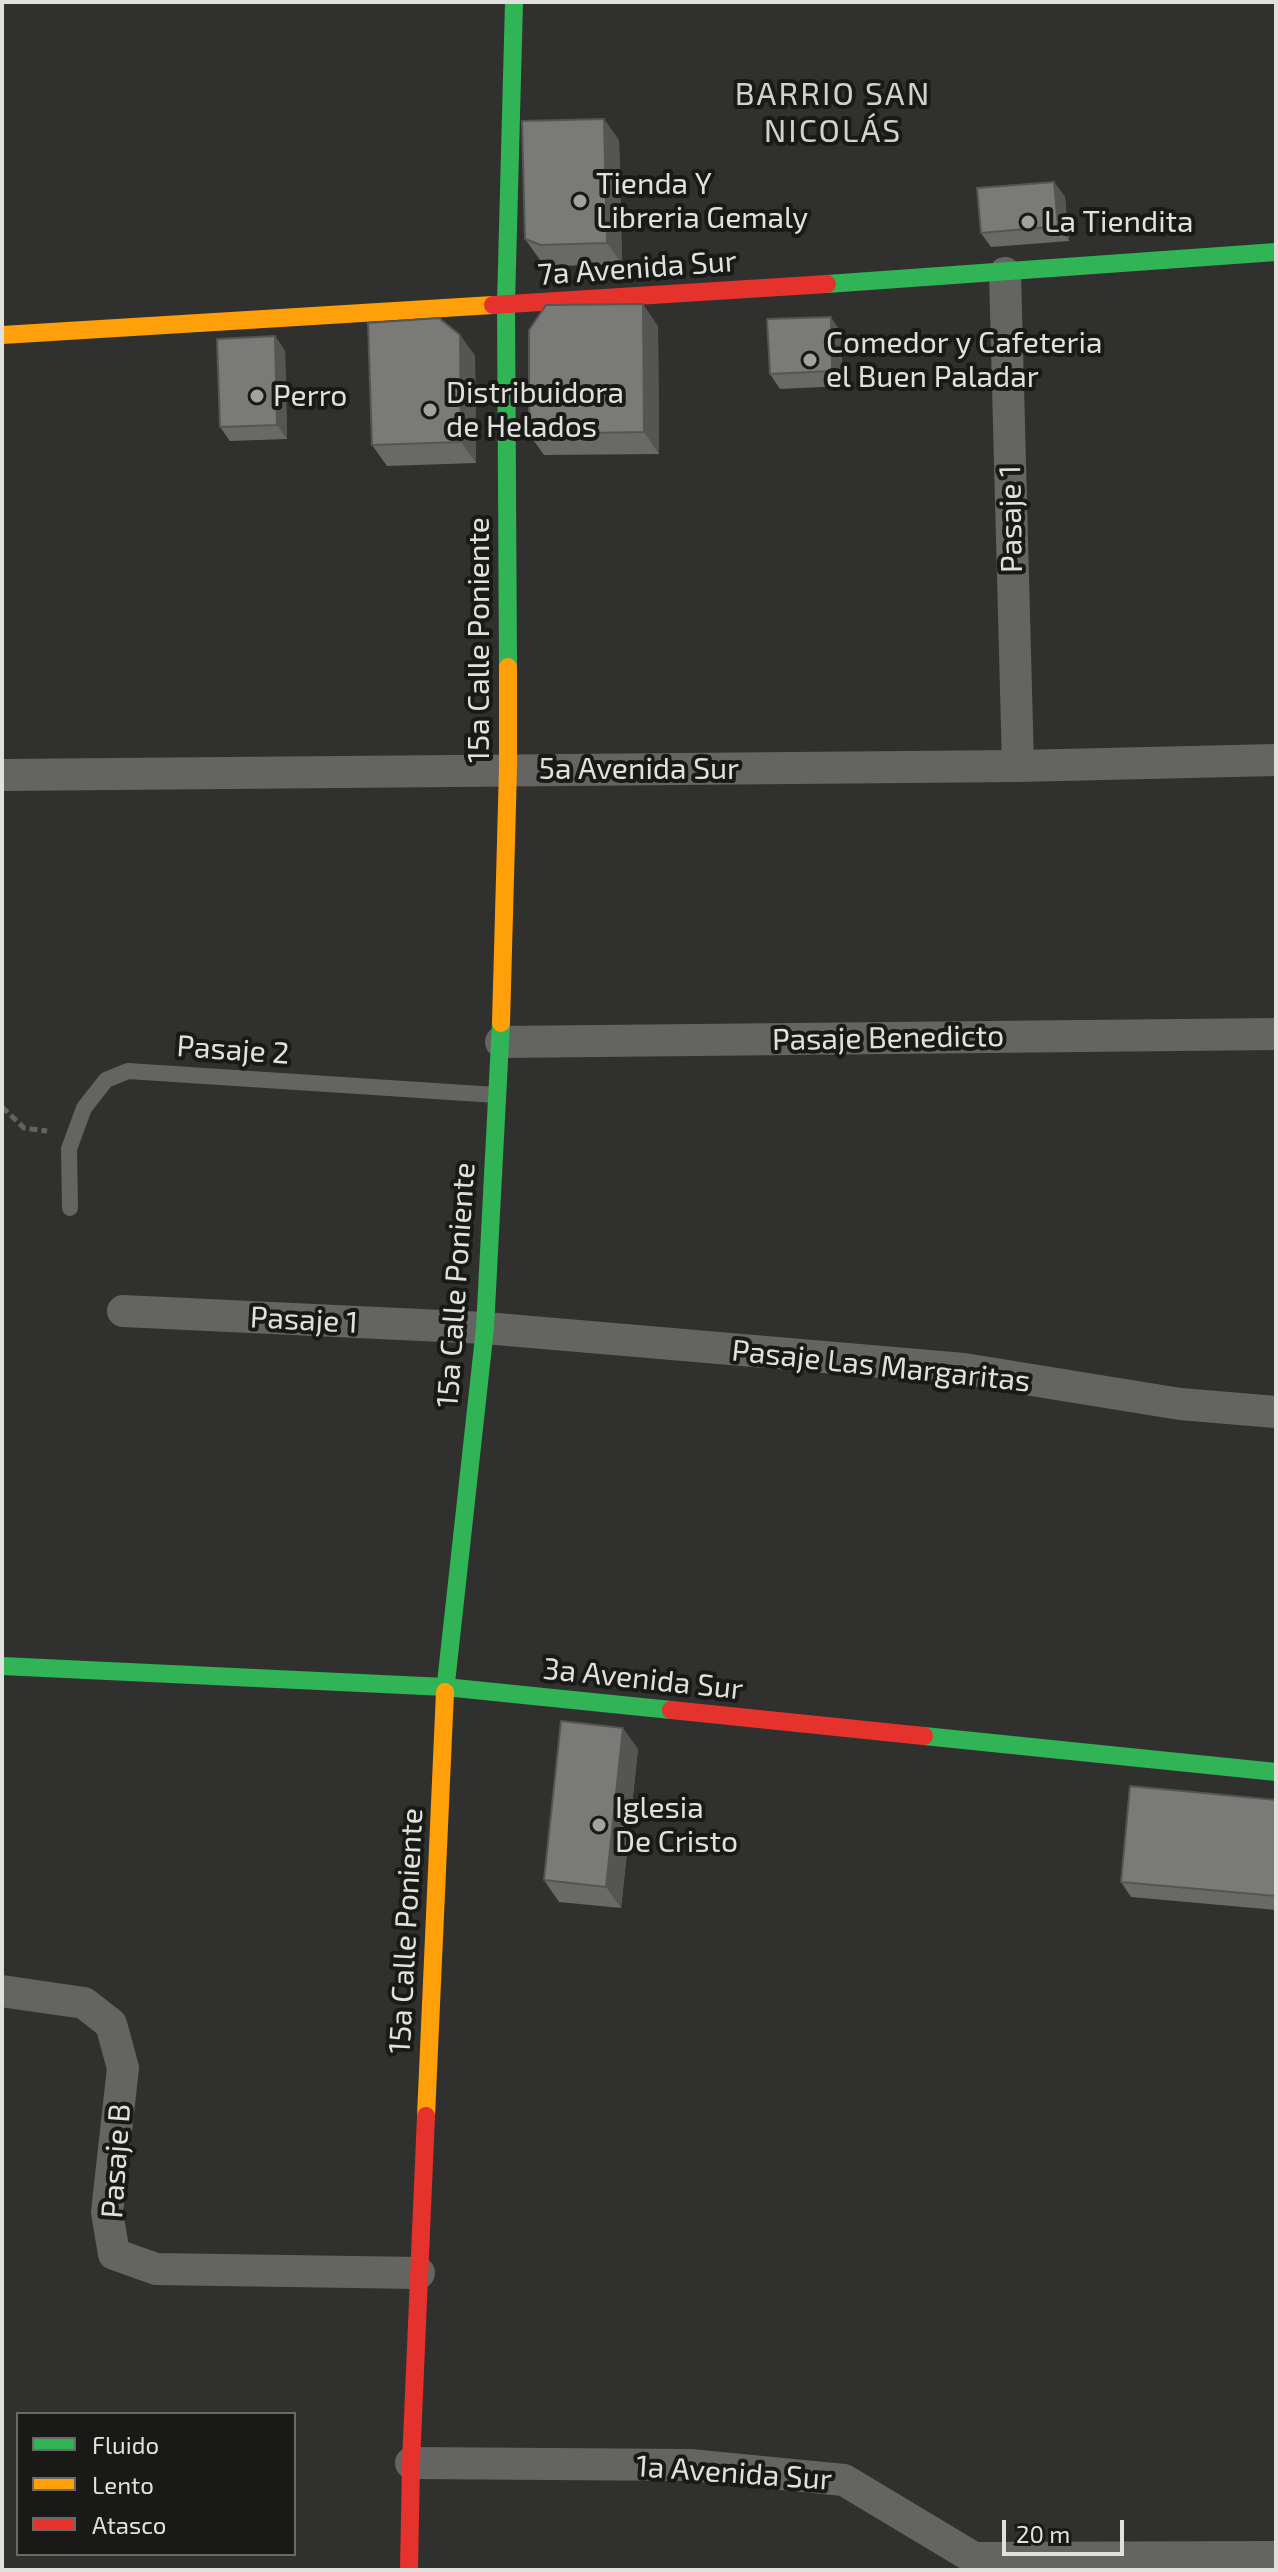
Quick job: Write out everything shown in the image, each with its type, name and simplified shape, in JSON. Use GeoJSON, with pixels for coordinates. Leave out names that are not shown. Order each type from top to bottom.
{"type":"FeatureCollection","features":[{"type":"Feature","properties":{"kind":"street","name":"15a Calle Poniente"},"geometry":{"type":"LineString","coordinates":[[409,2570],[445,1687],[485,1328],[501,1042],[508,769],[506,304],[514,2]]}},
{"type":"Feature","properties":{"kind":"street","name":"7a Avenida Sur"},"geometry":{"type":"LineString","coordinates":[[2,335],[1005,273],[1276,252]]}},
{"type":"Feature","properties":{"kind":"street","name":"Pasaje 1"},"geometry":{"type":"LineString","coordinates":[[1005,273],[1018,766]]}},
{"type":"Feature","properties":{"kind":"street","name":"5a Avenida Sur"},"geometry":{"type":"LineString","coordinates":[[2,775],[1018,766],[1276,760]]}},
{"type":"Feature","properties":{"kind":"street","name":"Pasaje Benedicto"},"geometry":{"type":"LineString","coordinates":[[501,1042],[1276,1034]]}},
{"type":"Feature","properties":{"kind":"street","name":"Pasaje 1"},"geometry":{"type":"LineString","coordinates":[[123,1311],[485,1328]]}},
{"type":"Feature","properties":{"kind":"street","name":"Pasaje Las Margaritas"},"geometry":{"type":"LineString","coordinates":[[485,1328],[964,1369],[1180,1404],[1276,1412]]}},
{"type":"Feature","properties":{"kind":"street","name":"3a Avenida Sur"},"geometry":{"type":"LineString","coordinates":[[2,1666],[445,1687],[1276,1772]]}},
{"type":"Feature","properties":{"kind":"street","name":"Pasaje B"},"geometry":{"type":"LineString","coordinates":[[2,1991],[84,2003],[111,2024],[123,2068],[107,2212],[114,2254],[156,2269],[419,2273]]}},
{"type":"Feature","properties":{"kind":"street","name":"1a Avenida Sur"},"geometry":{"type":"LineString","coordinates":[[411,2463],[690,2465],[844,2480],[974,2558],[1276,2557]]}},
{"type":"Feature","properties":{"kind":"lane","name":"Pasaje 2"},"geometry":{"type":"LineString","coordinates":[[70,1208],[69,1149],[84,1108],[106,1080],[128,1071],[497,1095]]}},
{"type":"Feature","properties":{"kind":"path"},"geometry":{"type":"LineString","coordinates":[[2,1107],[24,1128],[37,1132],[76,1130]]}},
{"type":"Feature","properties":{"kind":"building","name":"Tienda Y Libreria Gemaly"},"geometry":{"type":"Polygon","coordinates":[[[604,119],[607,243],[541,245],[525,239],[522,121],[604,119]]]}},
{"type":"Feature","properties":{"kind":"building"},"geometry":{"type":"Polygon","coordinates":[[[1054,182],[1058,226],[981,233],[977,188],[1054,182]]]}},
{"type":"Feature","properties":{"kind":"building"},"geometry":{"type":"Polygon","coordinates":[[[643,304],[644,432],[529,434],[529,330],[546,305],[643,304]]]}},
{"type":"Feature","properties":{"kind":"building","name":"Comedor y Cafeteria el Buen Paladar"},"geometry":{"type":"Polygon","coordinates":[[[831,317],[832,371],[770,374],[767,319],[831,317]]]}},
{"type":"Feature","properties":{"kind":"building","name":"Distribuidora de Helados"},"geometry":{"type":"Polygon","coordinates":[[[439,318],[460,335],[461,442],[372,445],[368,323],[439,318]]]}},
{"type":"Feature","properties":{"kind":"building","name":"Perro"},"geometry":{"type":"Polygon","coordinates":[[[275,336],[277,425],[220,427],[217,339],[275,336]]]}},
{"type":"Feature","properties":{"kind":"building","name":"Iglesia De Cristo"},"geometry":{"type":"Polygon","coordinates":[[[561,1721],[623,1728],[606,1887],[544,1880],[561,1721]]]}},
{"type":"Feature","properties":{"kind":"building"},"geometry":{"type":"Polygon","coordinates":[[[1130,1786],[1276,1800],[1276,1896],[1121,1882],[1130,1786]]]}},
{"type":"Feature","properties":{"kind":"traffic: fast"},"geometry":{"type":"LineString","coordinates":[[508,667],[506,304],[514,2]]}},
{"type":"Feature","properties":{"kind":"traffic: fast"},"geometry":{"type":"LineString","coordinates":[[827,284],[1276,252]]}},
{"type":"Feature","properties":{"kind":"traffic: fast"},"geometry":{"type":"LineString","coordinates":[[445,1692],[485,1328],[501,1023]]}},
{"type":"Feature","properties":{"kind":"traffic: fast"},"geometry":{"type":"LineString","coordinates":[[2,1666],[445,1687],[671,1710]]}},
{"type":"Feature","properties":{"kind":"traffic: fast"},"geometry":{"type":"LineString","coordinates":[[924,1736],[1276,1772]]}},
{"type":"Feature","properties":{"kind":"traffic: slow"},"geometry":{"type":"LineString","coordinates":[[2,335],[493,305]]}},
{"type":"Feature","properties":{"kind":"traffic: slow"},"geometry":{"type":"LineString","coordinates":[[501,1023],[508,667]]}},
{"type":"Feature","properties":{"kind":"traffic: slow"},"geometry":{"type":"LineString","coordinates":[[426,2116],[445,1692]]}},
{"type":"Feature","properties":{"kind":"traffic: jam"},"geometry":{"type":"LineString","coordinates":[[493,305],[827,284]]}},
{"type":"Feature","properties":{"kind":"traffic: jam"},"geometry":{"type":"LineString","coordinates":[[671,1710],[924,1736]]}},
{"type":"Feature","properties":{"kind":"traffic: jam"},"geometry":{"type":"LineString","coordinates":[[409,2570],[426,2116]]}},
{"type":"Feature","properties":{"kind":"place","name":"Tienda Y Libreria Gemaly"},"geometry":{"type":"Point","coordinates":[580,201]}},
{"type":"Feature","properties":{"kind":"place","name":"La Tiendita"},"geometry":{"type":"Point","coordinates":[1028,222]}},
{"type":"Feature","properties":{"kind":"place","name":"Comedor y Cafeteria el Buen Paladar"},"geometry":{"type":"Point","coordinates":[810,360]}},
{"type":"Feature","properties":{"kind":"place","name":"Perro"},"geometry":{"type":"Point","coordinates":[257,396]}},
{"type":"Feature","properties":{"kind":"place","name":"Distribuidora de Helados"},"geometry":{"type":"Point","coordinates":[430,410]}},
{"type":"Feature","properties":{"kind":"place","name":"Iglesia De Cristo"},"geometry":{"type":"Point","coordinates":[599,1825]}},
{"type":"Feature","properties":{"kind":"district","name":"BARRIO SAN NICOLÁS"},"geometry":{"type":"Point","coordinates":[833,112]}}]}
